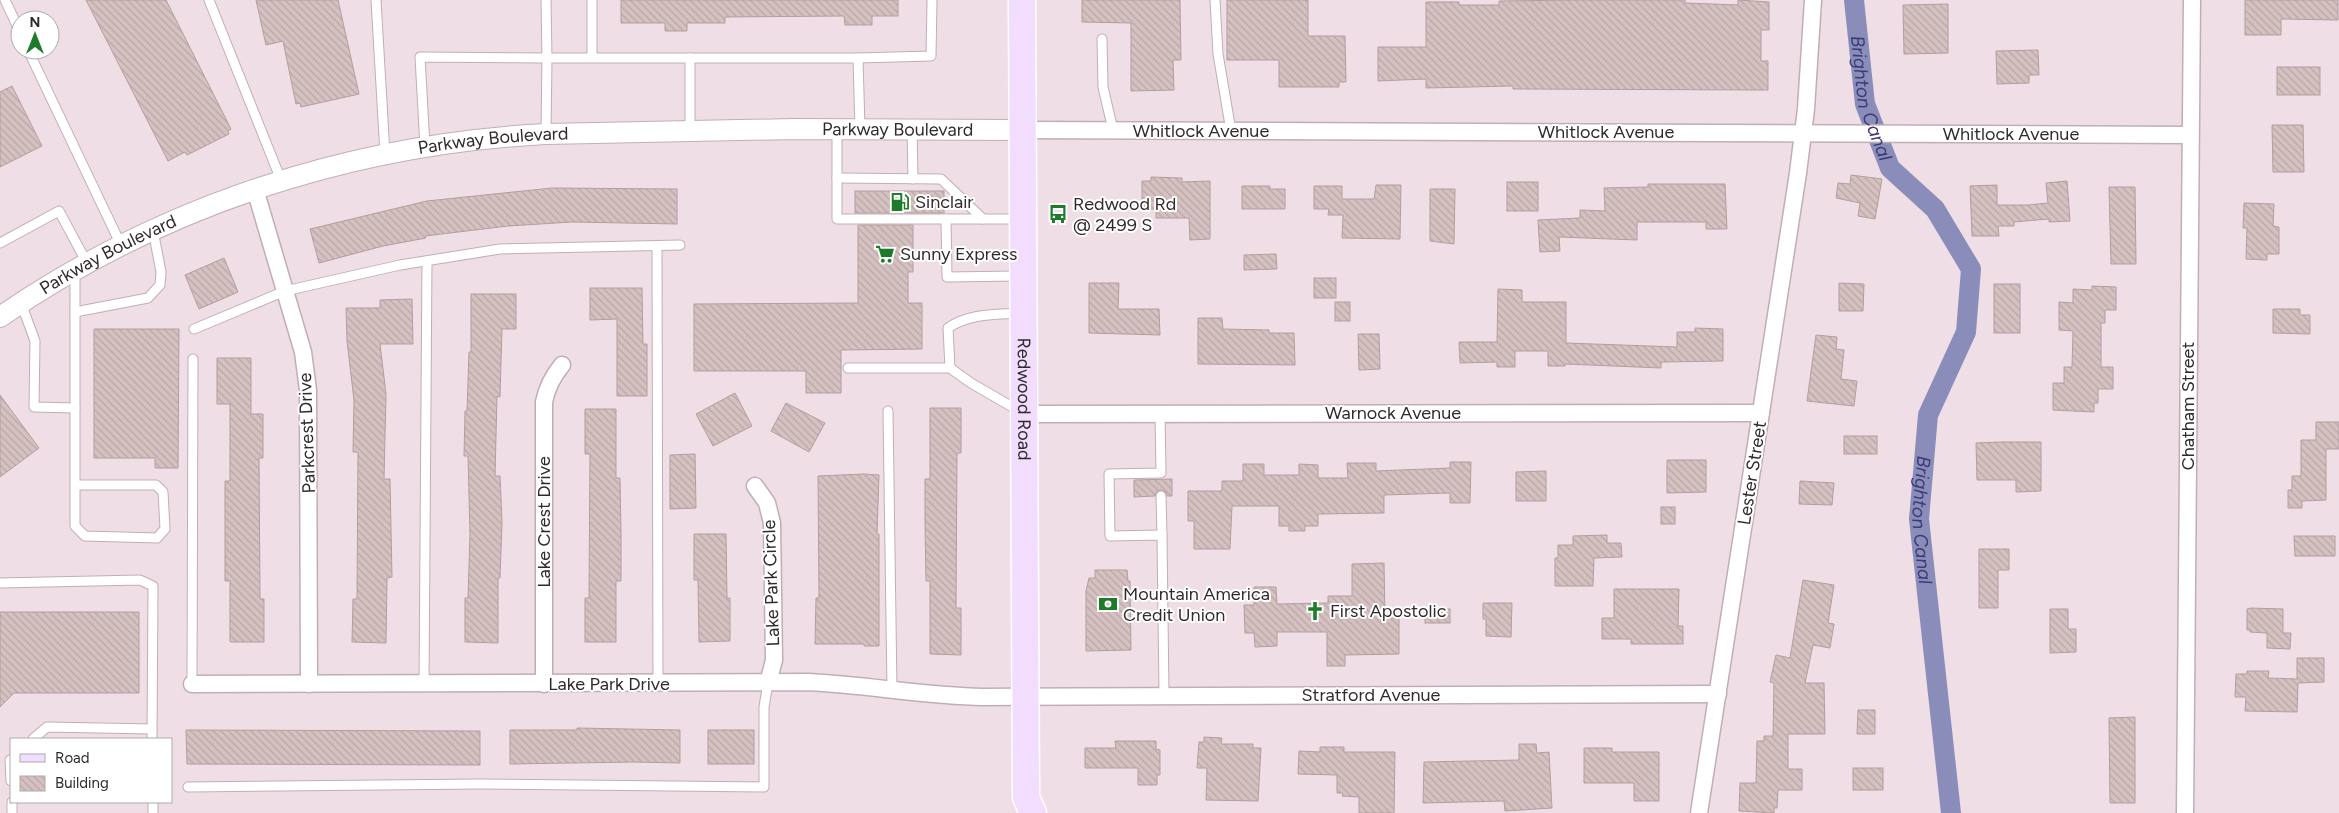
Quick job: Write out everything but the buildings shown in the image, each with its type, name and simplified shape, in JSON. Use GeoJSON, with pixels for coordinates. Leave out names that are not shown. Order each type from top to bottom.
{"type":"FeatureCollection","features":[{"type":"Feature","properties":{"kind":"main road","name":"Redwood Road"},"geometry":{"type":"LineString","coordinates":[[1022,0],[1025,808]]}},
{"type":"Feature","properties":{"kind":"street","name":"Lester Street"},"geometry":{"type":"LineString","coordinates":[[1699,813],[1803,133],[1814,0]]}},
{"type":"Feature","properties":{"kind":"street","name":"Chatham Street"},"geometry":{"type":"LineString","coordinates":[[2185,813],[2192,0]]}},
{"type":"Feature","properties":{"kind":"street","name":"Parkway Boulevard"},"geometry":{"type":"LineString","coordinates":[[0,317],[81,266],[153,230],[218,202],[281,180],[425,146],[508,136],[546,134],[837,129],[1023,130]]}},
{"type":"Feature","properties":{"kind":"street","name":"Whitlock Avenue"},"geometry":{"type":"LineString","coordinates":[[1023,130],[2190,135]]}},
{"type":"Feature","properties":{"kind":"street","name":"Parkcrest Drive"},"geometry":{"type":"LineString","coordinates":[[255,189],[303,352],[308,390],[309,684]]}},
{"type":"Feature","properties":{"kind":"street","name":"Lake Crest Drive"},"geometry":{"type":"LineString","coordinates":[[544,684],[544,402],[547,387],[562,365]]}},
{"type":"Feature","properties":{"kind":"street","name":"Warnock Avenue"},"geometry":{"type":"LineString","coordinates":[[1024,414],[1761,413]]}},
{"type":"Feature","properties":{"kind":"street","name":"Lake Park Circle"},"geometry":{"type":"LineString","coordinates":[[755,486],[767,502],[772,523],[774,660],[768,683]]}},
{"type":"Feature","properties":{"kind":"street","name":"Lake Park Drive"},"geometry":{"type":"LineString","coordinates":[[192,684],[841,684],[944,696],[1025,697]]}},
{"type":"Feature","properties":{"kind":"street","name":"Stratford Avenue"},"geometry":{"type":"LineString","coordinates":[[1025,697],[1718,694]]}},
{"type":"Feature","properties":{"kind":"lane"},"geometry":{"type":"LineString","coordinates":[[209,0],[281,180]]}},
{"type":"Feature","properties":{"kind":"lane"},"geometry":{"type":"LineString","coordinates":[[376,0],[385,154]]}},
{"type":"Feature","properties":{"kind":"lane"},"geometry":{"type":"LineString","coordinates":[[546,0],[546,134]]}},
{"type":"Feature","properties":{"kind":"lane"},"geometry":{"type":"LineString","coordinates":[[592,0],[592,57]]}},
{"type":"Feature","properties":{"kind":"lane"},"geometry":{"type":"LineString","coordinates":[[425,146],[420,57],[858,58],[931,56],[932,0]]}},
{"type":"Feature","properties":{"kind":"lane"},"geometry":{"type":"LineString","coordinates":[[1215,0],[1219,62],[1231,131]]}},
{"type":"Feature","properties":{"kind":"lane"},"geometry":{"type":"LineString","coordinates":[[1102,39],[1102,88],[1113,130]]}},
{"type":"Feature","properties":{"kind":"lane"},"geometry":{"type":"LineString","coordinates":[[690,58],[690,131]]}},
{"type":"Feature","properties":{"kind":"lane"},"geometry":{"type":"LineString","coordinates":[[858,58],[860,129]]}},
{"type":"Feature","properties":{"kind":"lane"},"geometry":{"type":"LineString","coordinates":[[33,60],[121,245]]}},
{"type":"Feature","properties":{"kind":"lane"},"geometry":{"type":"LineString","coordinates":[[837,129],[837,219],[1023,219]]}},
{"type":"Feature","properties":{"kind":"lane"},"geometry":{"type":"LineString","coordinates":[[912,129],[913,179]]}},
{"type":"Feature","properties":{"kind":"lane"},"geometry":{"type":"LineString","coordinates":[[837,178],[941,179],[983,219]]}},
{"type":"Feature","properties":{"kind":"lane"},"geometry":{"type":"LineString","coordinates":[[0,243],[59,211],[81,266],[75,312],[75,408],[75,485],[75,526],[85,536],[158,538],[165,529],[163,492],[156,485],[75,485]]}},
{"type":"Feature","properties":{"kind":"lane"},"geometry":{"type":"LineString","coordinates":[[946,219],[947,277],[1024,276]]}},
{"type":"Feature","properties":{"kind":"lane"},"geometry":{"type":"LineString","coordinates":[[75,312],[148,298],[160,285],[153,230]]}},
{"type":"Feature","properties":{"kind":"lane"},"geometry":{"type":"LineString","coordinates":[[194,329],[285,291],[427,261],[500,250],[680,245]]}},
{"type":"Feature","properties":{"kind":"lane"},"geometry":{"type":"LineString","coordinates":[[657,246],[658,684]]}},
{"type":"Feature","properties":{"kind":"lane"},"geometry":{"type":"LineString","coordinates":[[424,684],[427,261]]}},
{"type":"Feature","properties":{"kind":"lane"},"geometry":{"type":"LineString","coordinates":[[21,303],[35,340],[34,407],[75,408]]}},
{"type":"Feature","properties":{"kind":"lane"},"geometry":{"type":"LineString","coordinates":[[950,368],[948,328],[957,321],[971,317],[1023,313]]}},
{"type":"Feature","properties":{"kind":"lane"},"geometry":{"type":"LineString","coordinates":[[192,684],[193,359]]}},
{"type":"Feature","properties":{"kind":"lane"},"geometry":{"type":"LineString","coordinates":[[848,368],[950,368],[970,383],[1024,414]]}},
{"type":"Feature","properties":{"kind":"lane"},"geometry":{"type":"LineString","coordinates":[[888,410],[892,690]]}},
{"type":"Feature","properties":{"kind":"lane"},"geometry":{"type":"LineString","coordinates":[[1160,414],[1161,476],[1109,474],[1110,536],[1162,535]]}},
{"type":"Feature","properties":{"kind":"lane"},"geometry":{"type":"LineString","coordinates":[[1161,496],[1164,696]]}},
{"type":"Feature","properties":{"kind":"lane"},"geometry":{"type":"LineString","coordinates":[[0,583],[140,580],[153,586],[152,738]]}},
{"type":"Feature","properties":{"kind":"lane"},"geometry":{"type":"LineString","coordinates":[[188,787],[480,784],[764,787],[764,707],[768,683]]}},
{"type":"Feature","properties":{"kind":"lane"},"geometry":{"type":"LineString","coordinates":[[34,738],[47,727],[152,729]]}},
{"type":"Feature","properties":{"kind":"lane"},"geometry":{"type":"LineString","coordinates":[[0,768],[10,760]]}},
{"type":"Feature","properties":{"kind":"waterway","name":"Brighton Canal"},"geometry":{"type":"LineString","coordinates":[[1854,0],[1865,104],[1890,168],[1935,209],[1971,269],[1966,332],[1928,415],[1919,519],[1951,813]]}},
{"type":"Feature","properties":{"kind":"place","name":"Sinclair"},"geometry":{"type":"Point","coordinates":[900,202]}},
{"type":"Feature","properties":{"kind":"place","name":"Redwood Rd @ 2499 S"},"geometry":{"type":"Point","coordinates":[1058,214]}},
{"type":"Feature","properties":{"kind":"place","name":"Sunny Express"},"geometry":{"type":"Point","coordinates":[885,254]}},
{"type":"Feature","properties":{"kind":"place","name":"Mountain America Credit Union"},"geometry":{"type":"Point","coordinates":[1108,604]}},
{"type":"Feature","properties":{"kind":"place","name":"First Apostolic"},"geometry":{"type":"Point","coordinates":[1315,611]}}]}
